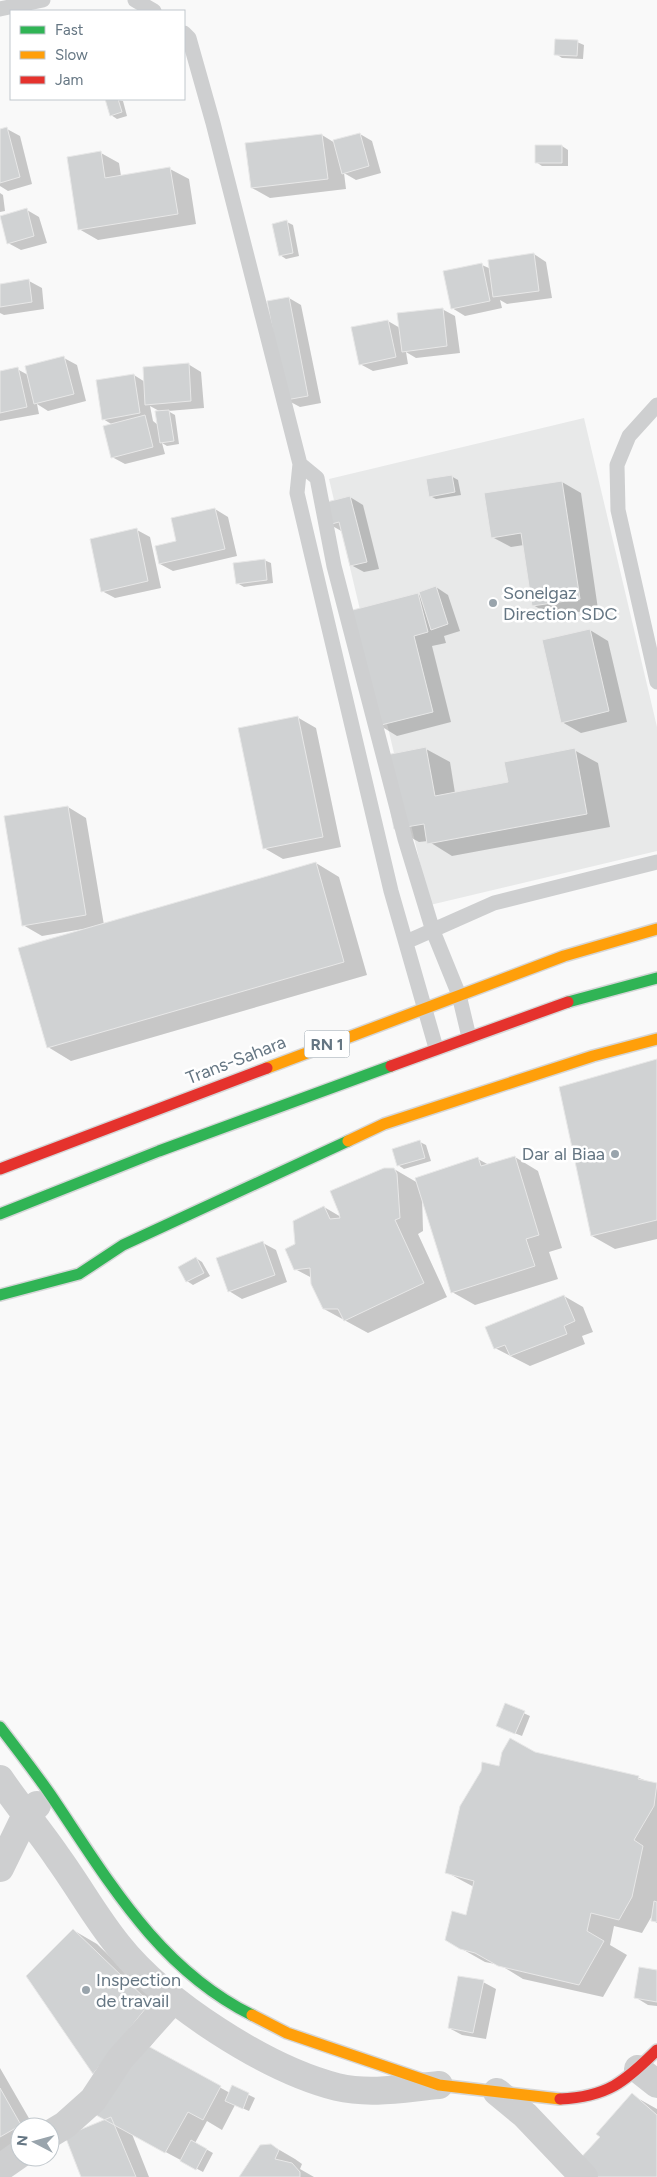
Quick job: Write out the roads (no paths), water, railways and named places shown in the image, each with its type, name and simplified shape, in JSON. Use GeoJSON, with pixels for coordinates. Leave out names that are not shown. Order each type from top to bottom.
{"type":"FeatureCollection","features":[{"type":"Feature","properties":{"kind":"main road","name":"Trans-Sahara"},"geometry":{"type":"LineString","coordinates":[[0,1169],[564,956],[657,929]]}},
{"type":"Feature","properties":{"kind":"main road","name":"RN 1"},"geometry":{"type":"LineString","coordinates":[[0,1214],[159,1151],[436,1048],[554,1006],[657,978]]}},
{"type":"Feature","properties":{"kind":"main road"},"geometry":{"type":"LineString","coordinates":[[0,1295],[79,1274],[124,1246],[384,1124],[593,1056],[657,1039]]}},
{"type":"Feature","properties":{"kind":"main road"},"geometry":{"type":"LineString","coordinates":[[0,1727],[49,1792],[113,1890],[152,1939],[185,1971],[237,2008],[287,2033],[439,2085],[554,2099],[584,2098],[611,2088],[651,2068]]}},
{"type":"Feature","properties":{"kind":"street"},"geometry":{"type":"LineString","coordinates":[[0,1779],[25,1817],[58,1857],[119,1947],[173,2000],[224,2034],[285,2069],[338,2087],[377,2091],[439,2085]]}},
{"type":"Feature","properties":{"kind":"street"},"geometry":{"type":"LineString","coordinates":[[0,1868],[25,1817],[49,1792]]}},
{"type":"Feature","properties":{"kind":"street"},"geometry":{"type":"LineString","coordinates":[[60,2128],[92,2100],[120,2059],[173,2000]]}},
{"type":"Feature","properties":{"kind":"street"},"geometry":{"type":"LineString","coordinates":[[497,2092],[525,2115],[575,2174]]}},
{"type":"Feature","properties":{"kind":"lane"},"geometry":{"type":"LineString","coordinates":[[0,9],[43,0]]}},
{"type":"Feature","properties":{"kind":"lane"},"geometry":{"type":"LineString","coordinates":[[135,0],[152,10]]}},
{"type":"Feature","properties":{"kind":"lane"},"geometry":{"type":"LineString","coordinates":[[185,34],[189,38],[214,123],[300,464],[297,494],[380,846],[436,1048]]}},
{"type":"Feature","properties":{"kind":"lane"},"geometry":{"type":"LineString","coordinates":[[657,405],[628,436],[617,465],[618,510],[657,682]]}},
{"type":"Feature","properties":{"kind":"lane"},"geometry":{"type":"LineString","coordinates":[[300,464],[317,478],[340,588],[405,839],[433,931],[459,995],[469,1037]]}},
{"type":"Feature","properties":{"kind":"lane"},"geometry":{"type":"LineString","coordinates":[[321,596],[340,588]]}},
{"type":"Feature","properties":{"kind":"lane"},"geometry":{"type":"LineString","coordinates":[[380,846],[405,839]]}},
{"type":"Feature","properties":{"kind":"lane"},"geometry":{"type":"LineString","coordinates":[[406,942],[494,903],[657,862]]}},
{"type":"Feature","properties":{"kind":"place","name":"Sonelgaz Direction SDC"},"geometry":{"type":"Point","coordinates":[493,603]}},
{"type":"Feature","properties":{"kind":"place","name":"Dar al Biaa"},"geometry":{"type":"Point","coordinates":[615,1154]}},
{"type":"Feature","properties":{"kind":"place","name":"Inspection de travail"},"geometry":{"type":"Point","coordinates":[86,1990]}}]}
